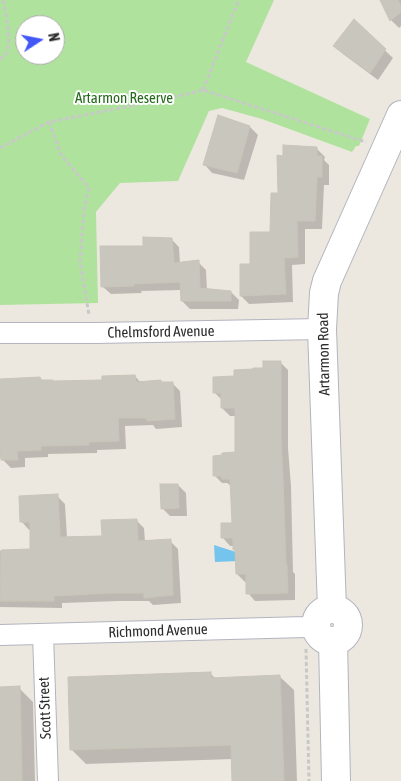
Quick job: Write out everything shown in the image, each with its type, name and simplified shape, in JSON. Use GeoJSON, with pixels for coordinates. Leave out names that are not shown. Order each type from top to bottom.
{"type":"FeatureCollection","features":[{"type":"Feature","properties":{"kind":"street","name":"Artarmon Road"},"geometry":{"type":"LineString","coordinates":[[336,781],[322,631],[322,329],[324,294],[327,281],[401,114]]}},
{"type":"Feature","properties":{"kind":"street","name":"Chelmsford Avenue"},"geometry":{"type":"LineString","coordinates":[[0,333],[95,334],[322,329]]}},
{"type":"Feature","properties":{"kind":"street","name":"Richmond Avenue"},"geometry":{"type":"LineString","coordinates":[[0,635],[306,627],[322,631]]}},
{"type":"Feature","properties":{"kind":"street","name":"Scott Street"},"geometry":{"type":"LineString","coordinates":[[43,634],[48,781]]}},
{"type":"Feature","properties":{"kind":"path"},"geometry":{"type":"LineString","coordinates":[[0,59],[6,54],[9,43],[8,24],[3,0]]}},
{"type":"Feature","properties":{"kind":"path"},"geometry":{"type":"LineString","coordinates":[[203,90],[237,0]]}},
{"type":"Feature","properties":{"kind":"path"},"geometry":{"type":"LineString","coordinates":[[0,148],[49,122],[203,90],[386,148]]}},
{"type":"Feature","properties":{"kind":"path"},"geometry":{"type":"LineString","coordinates":[[49,122],[62,155],[89,188],[84,210],[80,262],[87,308],[95,334]]}},
{"type":"Feature","properties":{"kind":"path"},"geometry":{"type":"LineString","coordinates":[[309,781],[322,631]]}},
{"type":"Feature","properties":{"kind":"green space","name":"Artarmon Reserve"},"geometry":{"type":"Polygon","coordinates":[[[0,0],[274,0],[246,62],[370,119],[359,146],[356,146],[352,152],[262,119],[222,108],[209,111],[178,181],[120,183],[96,212],[98,303],[0,305],[0,0]]]}},
{"type":"Feature","properties":{"kind":"water"},"geometry":{"type":"Polygon","coordinates":[[[214,545],[239,553],[239,561],[215,562],[214,545]]]}},
{"type":"Feature","properties":{"kind":"building"},"geometry":{"type":"Polygon","coordinates":[[[380,0],[398,0],[401,12],[390,21],[380,0]]]}},
{"type":"Feature","properties":{"kind":"building"},"geometry":{"type":"Polygon","coordinates":[[[354,19],[386,49],[370,73],[333,46],[354,19]]]}},
{"type":"Feature","properties":{"kind":"building"},"geometry":{"type":"Polygon","coordinates":[[[218,115],[250,126],[237,173],[203,165],[218,115]]]}},
{"type":"Feature","properties":{"kind":"building"},"geometry":{"type":"Polygon","coordinates":[[[283,145],[317,147],[317,156],[322,156],[322,177],[317,177],[315,221],[297,221],[298,257],[284,258],[286,294],[240,296],[240,264],[250,264],[250,232],[270,232],[271,193],[278,193],[277,155],[283,156],[283,145]]]}},
{"type":"Feature","properties":{"kind":"building"},"geometry":{"type":"Polygon","coordinates":[[[143,237],[172,238],[174,263],[199,260],[200,288],[231,291],[231,301],[181,301],[180,282],[101,287],[100,246],[143,246],[143,237]]]}},
{"type":"Feature","properties":{"kind":"building"},"geometry":{"type":"Polygon","coordinates":[[[263,361],[281,361],[281,439],[288,593],[246,594],[246,574],[236,574],[233,538],[221,538],[221,523],[232,523],[230,479],[213,476],[213,456],[235,452],[235,408],[221,408],[221,393],[213,393],[213,377],[234,376],[234,370],[263,368],[263,361]]]}},
{"type":"Feature","properties":{"kind":"building"},"geometry":{"type":"Polygon","coordinates":[[[135,375],[136,382],[161,380],[161,382],[173,382],[175,419],[147,421],[147,418],[118,418],[119,441],[89,442],[89,445],[41,446],[41,450],[17,451],[18,460],[1,460],[0,379],[40,377],[41,380],[53,381],[102,380],[102,376],[135,375]]]}},
{"type":"Feature","properties":{"kind":"building"},"geometry":{"type":"Polygon","coordinates":[[[160,484],[178,484],[179,508],[161,509],[160,484]]]}},
{"type":"Feature","properties":{"kind":"building"},"geometry":{"type":"Polygon","coordinates":[[[58,494],[60,537],[102,536],[101,520],[137,519],[138,541],[171,539],[173,595],[144,598],[144,593],[111,593],[54,596],[54,601],[0,601],[1,550],[30,549],[30,522],[20,522],[19,496],[58,494]]]}},
{"type":"Feature","properties":{"kind":"building"},"geometry":{"type":"Polygon","coordinates":[[[211,672],[211,678],[280,675],[284,781],[232,781],[231,745],[70,750],[68,677],[211,672]]]}},
{"type":"Feature","properties":{"kind":"building"},"geometry":{"type":"Polygon","coordinates":[[[20,686],[22,781],[0,781],[0,687],[20,686]]]}}]}
